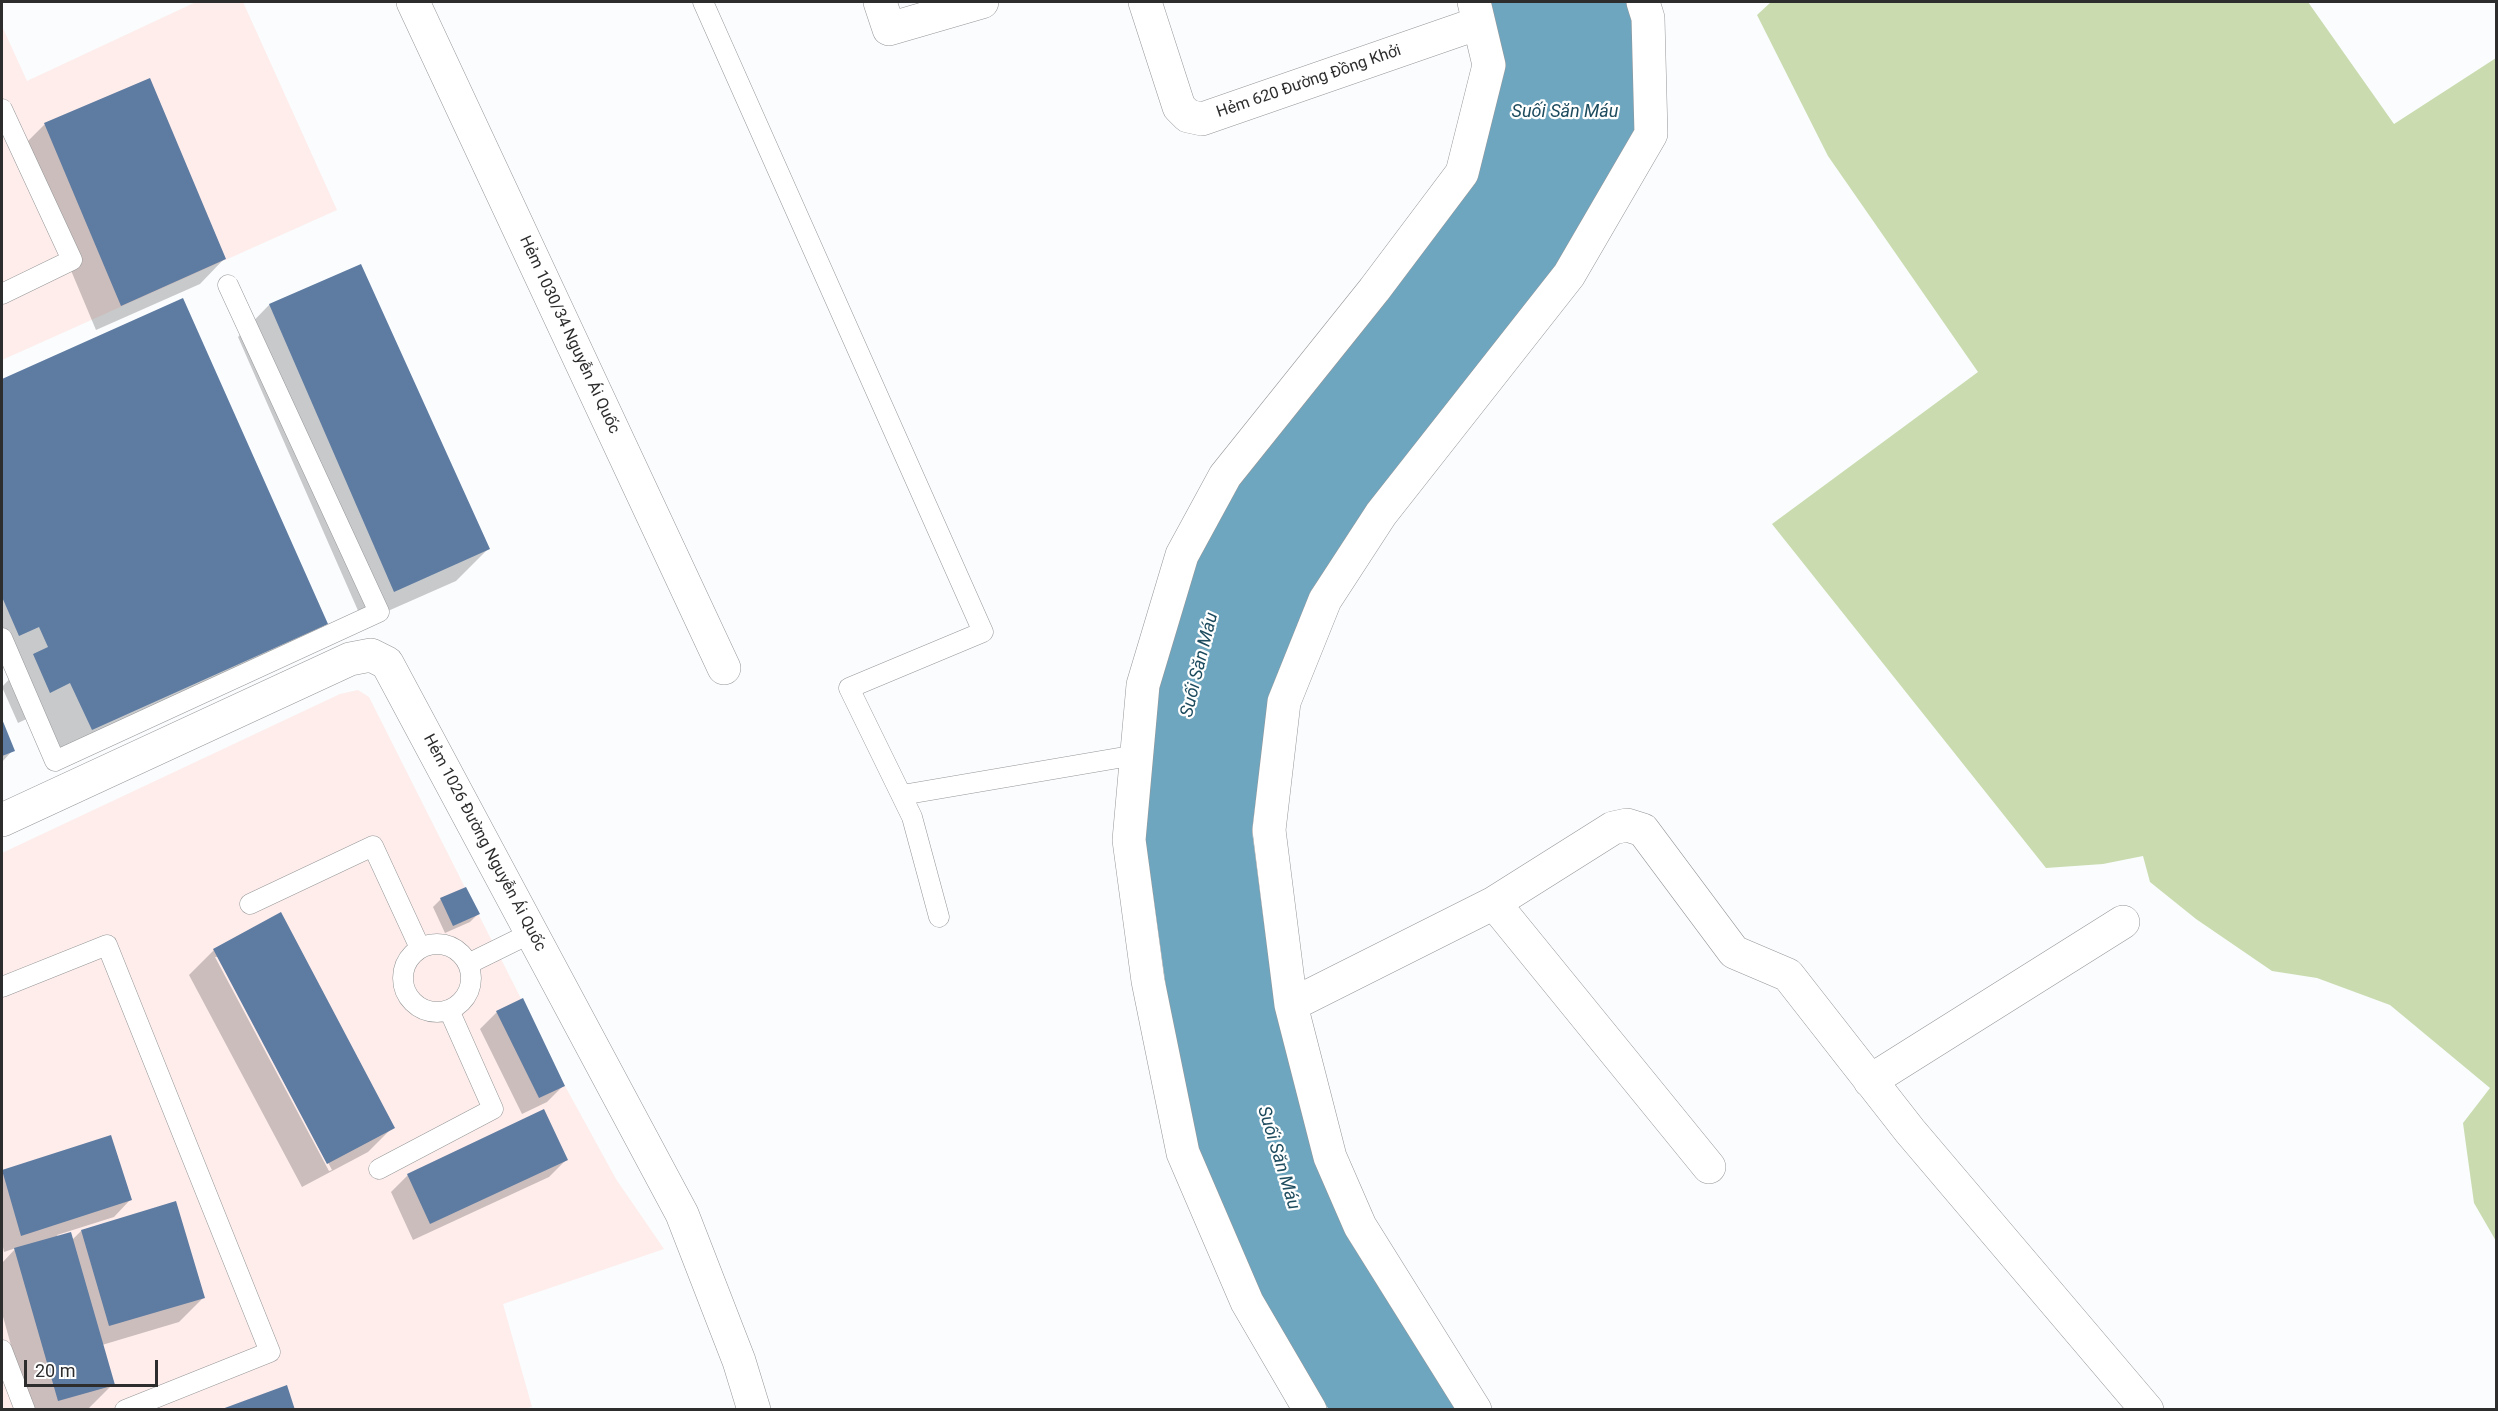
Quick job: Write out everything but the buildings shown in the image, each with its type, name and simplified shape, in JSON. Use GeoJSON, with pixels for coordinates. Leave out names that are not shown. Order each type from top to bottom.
{"type":"FeatureCollection","features":[{"type":"Feature","properties":{"kind":"street","name":"Hẻm 1030/34 Nguyễn Ái Quốc"},"geometry":{"type":"LineString","coordinates":[[413,2],[724,668]]}},
{"type":"Feature","properties":{"kind":"street"},"geometry":{"type":"LineString","coordinates":[[880,2],[889,29],[982,2]]}},
{"type":"Feature","properties":{"kind":"street","name":"Hẻm 620 Đường Đồng Khởi"},"geometry":{"type":"LineString","coordinates":[[1145,2],[1179,107],[1188,116],[1202,119],[1477,12]]}},
{"type":"Feature","properties":{"kind":"street"},"geometry":{"type":"LineString","coordinates":[[1474,1410],[1360,1226],[1330,1157],[1291,1005],[1269,830],[1284,702],[1331,590],[1381,514],[1569,275],[1651,134],[1648,18],[1643,2]]}},
{"type":"Feature","properties":{"kind":"street"},"geometry":{"type":"LineString","coordinates":[[1310,1410],[1247,1302],[1183,1153],[1148,981],[1129,840],[1143,685],[1182,555],[1225,476],[1374,290],[1462,173],[1489,65],[1477,12]]}},
{"type":"Feature","properties":{"kind":"street","name":"Hẻm 1026 Đường Nguyễn Ái Quốc"},"geometry":{"type":"LineString","coordinates":[[2,820],[350,659],[371,655],[387,663],[682,1214],[739,1360],[754,1410]]}},
{"type":"Feature","properties":{"kind":"street"},"geometry":{"type":"LineString","coordinates":[[1291,1005],[1494,903],[1613,828],[1627,825],[1643,830],[1734,952],[1788,975],[1917,1140],[2147,1410]]}},
{"type":"Feature","properties":{"kind":"street"},"geometry":{"type":"LineString","coordinates":[[1494,903],[1709,1167]]}},
{"type":"Feature","properties":{"kind":"street"},"geometry":{"type":"LineString","coordinates":[[1870,1081],[2123,922]]}},
{"type":"Feature","properties":{"kind":"lane"},"geometry":{"type":"LineString","coordinates":[[703,2],[982,632],[849,688],[912,817],[939,917]]}},
{"type":"Feature","properties":{"kind":"lane"},"geometry":{"type":"LineString","coordinates":[[2,109],[72,260],[2,294]]}},
{"type":"Feature","properties":{"kind":"lane"},"geometry":{"type":"LineString","coordinates":[[2,638],[55,761],[379,612],[228,285]]}},
{"type":"Feature","properties":{"kind":"lane"},"geometry":{"type":"LineString","coordinates":[[902,795],[1136,755]]}},
{"type":"Feature","properties":{"kind":"lane"},"geometry":{"type":"LineString","coordinates":[[250,904],[373,846],[420,948]]}},
{"type":"Feature","properties":{"kind":"lane"},"geometry":{"type":"LineString","coordinates":[[468,964],[531,933]]}},
{"type":"Feature","properties":{"kind":"lane"},"geometry":{"type":"LineString","coordinates":[[431,944],[443,944],[463,955],[468,964],[471,975],[470,986],[458,1004],[449,1010],[438,1012],[427,1010],[409,997],[403,976],[405,965],[420,948],[431,944]]}},
{"type":"Feature","properties":{"kind":"lane"},"geometry":{"type":"LineString","coordinates":[[2,987],[107,945],[270,1352],[125,1410]]}},
{"type":"Feature","properties":{"kind":"lane"},"geometry":{"type":"LineString","coordinates":[[379,1169],[493,1109],[449,1010]]}},
{"type":"Feature","properties":{"kind":"lane"},"geometry":{"type":"LineString","coordinates":[[2,1350],[25,1410]]}},
{"type":"Feature","properties":{"kind":"shaded area"},"geometry":{"type":"Polygon","coordinates":[[[196,2],[243,2],[337,210],[2,360],[2,26],[27,81],[196,2]]]}},
{"type":"Feature","properties":{"kind":"shaded area"},"geometry":{"type":"Polygon","coordinates":[[[358,690],[369,697],[565,1086],[616,1179],[664,1249],[503,1304],[532,1407],[523,1409],[2,1409],[2,853],[340,694],[358,690]]]}},
{"type":"Feature","properties":{"kind":"green space"},"geometry":{"type":"Polygon","coordinates":[[[1771,2],[2308,2],[2394,124],[2496,58],[2496,1241],[2474,1203],[2463,1123],[2490,1088],[2390,1005],[2317,978],[2272,971],[2196,919],[2150,882],[2143,856],[2103,864],[2046,868],[1772,524],[1978,372],[1828,156],[1757,15],[1771,2]]]}},
{"type":"Feature","properties":{"kind":"water","name":"Suối Săn Máu"},"geometry":{"type":"Polygon","coordinates":[[[1489,2],[1627,2],[1633,18],[1635,129],[1557,265],[1372,502],[1311,591],[1269,695],[1252,831],[1275,1007],[1315,1163],[1348,1238],[1456,1409],[1329,1410],[1262,1298],[1198,1150],[1166,987],[1145,837],[1158,688],[1196,563],[1239,484],[1477,178],[1505,69],[1489,2]]]}}]}
